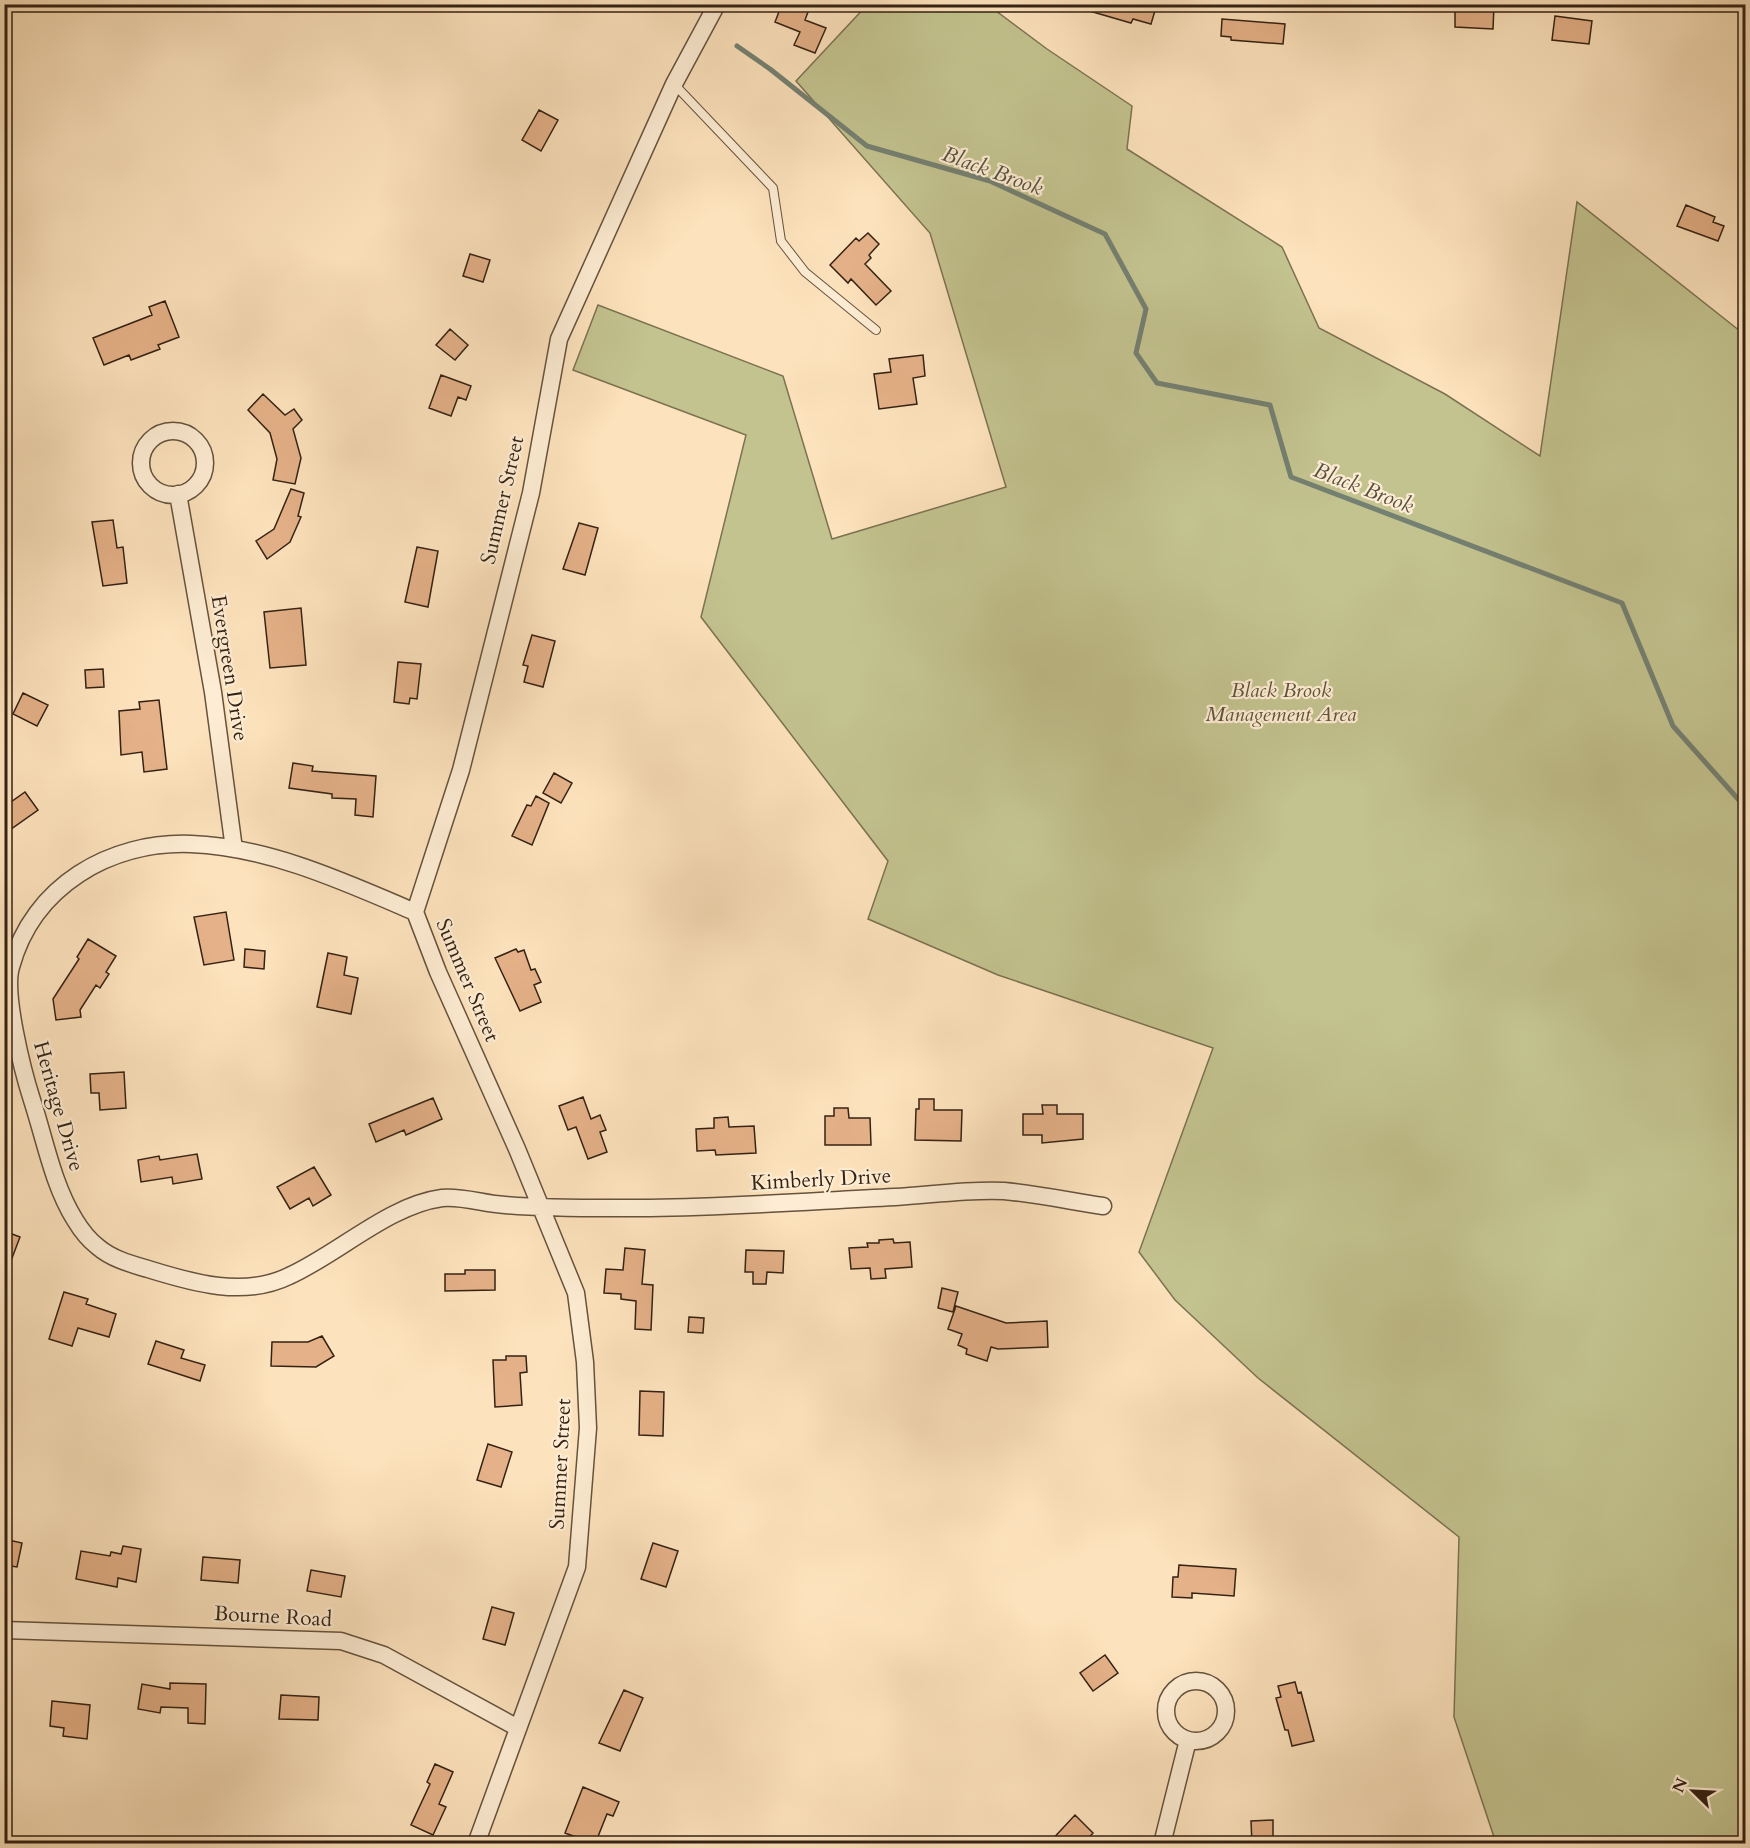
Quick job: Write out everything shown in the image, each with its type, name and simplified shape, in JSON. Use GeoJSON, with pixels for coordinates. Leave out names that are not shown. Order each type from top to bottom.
{"type":"FeatureCollection","features":[{"type":"Feature","properties":{"kind":"street","name":"Summer Street"},"geometry":{"type":"LineString","coordinates":[[476,1844],[577,1567],[588,1428],[585,1362],[576,1293],[438,972],[415,912],[461,770],[531,493],[559,339],[674,84],[717,4]]}},
{"type":"Feature","properties":{"kind":"street","name":"Evergreen Drive"},"geometry":{"type":"LineString","coordinates":[[178,494],[213,693],[234,849]]}},
{"type":"Feature","properties":{"kind":"street","name":"Heritage Drive"},"geometry":{"type":"LineString","coordinates":[[415,912],[324,873],[234,849],[188,844],[124,850],[88,867],[57,889],[30,925],[7,970],[18,1052],[57,1183],[74,1218],[99,1248],[116,1258],[190,1282],[228,1287],[264,1285],[286,1278],[387,1219],[425,1202],[445,1198],[540,1207]]}},
{"type":"Feature","properties":{"kind":"street","name":"Kimberly Drive"},"geometry":{"type":"LineString","coordinates":[[540,1207],[727,1207],[1001,1191],[1103,1206]]}},
{"type":"Feature","properties":{"kind":"street","name":"Bourne Road"},"geometry":{"type":"LineString","coordinates":[[4,1630],[341,1641],[384,1654],[518,1728]]}},
{"type":"Feature","properties":{"kind":"street"},"geometry":{"type":"LineString","coordinates":[[1161,1844],[1188,1740]]}},
{"type":"Feature","properties":{"kind":"lane"},"geometry":{"type":"LineString","coordinates":[[674,84],[773,188],[781,241],[805,272],[876,330]]}},
{"type":"Feature","properties":{"kind":"green space","name":"Black Brook Management Area"},"geometry":{"type":"Polygon","coordinates":[[[867,5],[988,5],[1047,49],[1132,106],[1127,149],[1282,247],[1319,328],[1445,394],[1540,456],[1577,202],[1745,335],[1745,1843],[1496,1843],[1454,1717],[1459,1537],[1258,1378],[1175,1300],[1139,1252],[1213,1048],[998,975],[868,919],[888,861],[701,617],[746,435],[573,370],[598,305],[783,376],[832,539],[1006,487],[930,233],[796,81],[867,5]]]}},
{"type":"Feature","properties":{"kind":"building"},"geometry":{"type":"Polygon","coordinates":[[[782,4],[811,4],[805,20],[826,28],[815,53],[794,45],[800,32],[775,22],[782,4]]]}},
{"type":"Feature","properties":{"kind":"building"},"geometry":{"type":"Polygon","coordinates":[[[1080,4],[1157,4],[1151,24],[1133,19],[1131,23],[1079,8],[1080,4]]]}},
{"type":"Feature","properties":{"kind":"building"},"geometry":{"type":"Polygon","coordinates":[[[1455,4],[1494,5],[1493,29],[1455,27],[1455,4]]]}},
{"type":"Feature","properties":{"kind":"building"},"geometry":{"type":"Polygon","coordinates":[[[1555,16],[1592,21],[1589,44],[1552,40],[1555,16]]]}},
{"type":"Feature","properties":{"kind":"building"},"geometry":{"type":"Polygon","coordinates":[[[1222,19],[1285,24],[1283,44],[1231,40],[1231,37],[1221,36],[1222,19]]]}},
{"type":"Feature","properties":{"kind":"building"},"geometry":{"type":"Polygon","coordinates":[[[539,110],[558,120],[541,151],[522,140],[539,110]]]}},
{"type":"Feature","properties":{"kind":"building"},"geometry":{"type":"Polygon","coordinates":[[[1686,205],[1715,217],[1713,222],[1724,226],[1718,241],[1677,226],[1686,205]]]}},
{"type":"Feature","properties":{"kind":"building"},"geometry":{"type":"Polygon","coordinates":[[[868,233],[879,244],[869,255],[871,258],[865,264],[891,291],[876,305],[851,279],[848,283],[830,265],[856,238],[859,241],[868,233]]]}},
{"type":"Feature","properties":{"kind":"building"},"geometry":{"type":"Polygon","coordinates":[[[470,254],[490,260],[483,282],[463,276],[470,254]]]}},
{"type":"Feature","properties":{"kind":"building"},"geometry":{"type":"Polygon","coordinates":[[[165,301],[179,337],[158,345],[160,349],[131,360],[129,355],[104,365],[93,338],[152,315],[149,307],[165,301]]]}},
{"type":"Feature","properties":{"kind":"building"},"geometry":{"type":"Polygon","coordinates":[[[450,329],[468,345],[455,360],[436,345],[450,329]]]}},
{"type":"Feature","properties":{"kind":"building"},"geometry":{"type":"Polygon","coordinates":[[[923,355],[925,376],[913,378],[917,404],[879,409],[874,374],[891,372],[889,359],[923,355]]]}},
{"type":"Feature","properties":{"kind":"building"},"geometry":{"type":"Polygon","coordinates":[[[441,375],[471,386],[466,400],[458,397],[451,416],[429,408],[441,375]]]}},
{"type":"Feature","properties":{"kind":"building"},"geometry":{"type":"Polygon","coordinates":[[[263,394],[285,415],[294,409],[302,420],[293,429],[301,458],[295,484],[273,480],[277,459],[270,433],[248,410],[263,394]]]}},
{"type":"Feature","properties":{"kind":"building"},"geometry":{"type":"Polygon","coordinates":[[[291,489],[304,493],[298,516],[301,517],[290,542],[267,559],[256,541],[274,529],[291,489]]]}},
{"type":"Feature","properties":{"kind":"building"},"geometry":{"type":"Polygon","coordinates":[[[113,520],[117,548],[123,547],[127,583],[103,586],[92,522],[113,520]]]}},
{"type":"Feature","properties":{"kind":"building"},"geometry":{"type":"Polygon","coordinates":[[[579,523],[598,528],[585,575],[563,569],[579,523]]]}},
{"type":"Feature","properties":{"kind":"building"},"geometry":{"type":"Polygon","coordinates":[[[417,547],[438,551],[428,607],[405,602],[417,547]]]}},
{"type":"Feature","properties":{"kind":"building"},"geometry":{"type":"Polygon","coordinates":[[[301,608],[306,665],[270,668],[264,612],[301,608]]]}},
{"type":"Feature","properties":{"kind":"building"},"geometry":{"type":"Polygon","coordinates":[[[532,635],[555,641],[543,687],[524,682],[528,666],[523,665],[532,635]]]}},
{"type":"Feature","properties":{"kind":"building"},"geometry":{"type":"Polygon","coordinates":[[[398,662],[421,664],[417,699],[410,698],[409,704],[394,702],[398,662]]]}},
{"type":"Feature","properties":{"kind":"building"},"geometry":{"type":"Polygon","coordinates":[[[103,669],[104,687],[86,688],[85,670],[103,669]]]}},
{"type":"Feature","properties":{"kind":"building"},"geometry":{"type":"Polygon","coordinates":[[[23,693],[48,705],[37,726],[13,714],[23,693]]]}},
{"type":"Feature","properties":{"kind":"building"},"geometry":{"type":"Polygon","coordinates":[[[159,700],[167,769],[144,772],[142,752],[121,755],[119,711],[140,709],[139,702],[159,700]]]}},
{"type":"Feature","properties":{"kind":"building"},"geometry":{"type":"Polygon","coordinates":[[[293,763],[313,766],[312,771],[376,776],[373,817],[355,815],[356,799],[332,798],[332,794],[289,788],[293,763]]]}},
{"type":"Feature","properties":{"kind":"building"},"geometry":{"type":"Polygon","coordinates":[[[554,773],[572,783],[561,803],[543,793],[554,773]]]}},
{"type":"Feature","properties":{"kind":"building"},"geometry":{"type":"Polygon","coordinates":[[[25,792],[38,810],[4,834],[4,807],[25,792]]]}},
{"type":"Feature","properties":{"kind":"building"},"geometry":{"type":"Polygon","coordinates":[[[536,796],[549,803],[532,845],[512,836],[527,805],[531,806],[536,796]]]}},
{"type":"Feature","properties":{"kind":"building"},"geometry":{"type":"Polygon","coordinates":[[[226,912],[234,960],[204,965],[194,917],[226,912]]]}},
{"type":"Feature","properties":{"kind":"building"},"geometry":{"type":"Polygon","coordinates":[[[88,939],[116,956],[106,972],[109,974],[100,988],[96,985],[80,1010],[81,1017],[56,1020],[53,999],[79,959],[77,957],[88,939]]]}},
{"type":"Feature","properties":{"kind":"building"},"geometry":{"type":"Polygon","coordinates":[[[245,949],[265,951],[264,969],[244,967],[245,949]]]}},
{"type":"Feature","properties":{"kind":"building"},"geometry":{"type":"Polygon","coordinates":[[[516,949],[518,952],[524,950],[531,970],[535,969],[541,982],[534,985],[541,1002],[520,1011],[495,958],[516,949]]]}},
{"type":"Feature","properties":{"kind":"building"},"geometry":{"type":"Polygon","coordinates":[[[328,953],[347,957],[344,975],[358,978],[351,1014],[317,1007],[328,953]]]}},
{"type":"Feature","properties":{"kind":"building"},"geometry":{"type":"Polygon","coordinates":[[[124,1072],[126,1108],[100,1110],[99,1093],[91,1093],[90,1074],[124,1072]]]}},
{"type":"Feature","properties":{"kind":"building"},"geometry":{"type":"Polygon","coordinates":[[[583,1097],[591,1119],[600,1115],[606,1130],[600,1132],[607,1152],[588,1159],[576,1127],[568,1130],[559,1106],[583,1097]]]}},
{"type":"Feature","properties":{"kind":"building"},"geometry":{"type":"Polygon","coordinates":[[[433,1098],[442,1119],[406,1135],[404,1130],[376,1142],[369,1124],[433,1098]]]}},
{"type":"Feature","properties":{"kind":"building"},"geometry":{"type":"Polygon","coordinates":[[[919,1099],[934,1099],[934,1110],[962,1110],[961,1141],[915,1140],[916,1109],[919,1109],[919,1099]]]}},
{"type":"Feature","properties":{"kind":"building"},"geometry":{"type":"Polygon","coordinates":[[[1042,1105],[1057,1105],[1057,1114],[1083,1114],[1083,1139],[1042,1143],[1042,1135],[1023,1135],[1023,1114],[1043,1114],[1042,1105]]]}},
{"type":"Feature","properties":{"kind":"building"},"geometry":{"type":"Polygon","coordinates":[[[834,1108],[848,1108],[849,1118],[870,1118],[871,1145],[825,1145],[825,1116],[834,1116],[834,1108]]]}},
{"type":"Feature","properties":{"kind":"building"},"geometry":{"type":"Polygon","coordinates":[[[728,1117],[729,1127],[754,1126],[756,1153],[716,1155],[715,1150],[697,1151],[696,1129],[714,1128],[714,1118],[728,1117]]]}},
{"type":"Feature","properties":{"kind":"building"},"geometry":{"type":"Polygon","coordinates":[[[197,1154],[202,1179],[173,1184],[172,1177],[141,1182],[138,1160],[159,1156],[160,1160],[197,1154]]]}},
{"type":"Feature","properties":{"kind":"building"},"geometry":{"type":"Polygon","coordinates":[[[314,1167],[331,1195],[313,1206],[309,1198],[290,1209],[277,1187],[314,1167]]]}},
{"type":"Feature","properties":{"kind":"building"},"geometry":{"type":"Polygon","coordinates":[[[4,1231],[20,1237],[6,1274],[4,1273],[4,1231]]]}},
{"type":"Feature","properties":{"kind":"building"},"geometry":{"type":"Polygon","coordinates":[[[893,1239],[894,1243],[910,1242],[912,1267],[885,1269],[886,1278],[871,1279],[870,1268],[851,1269],[849,1248],[868,1247],[867,1243],[879,1243],[879,1240],[893,1239]]]}},
{"type":"Feature","properties":{"kind":"building"},"geometry":{"type":"Polygon","coordinates":[[[625,1248],[645,1250],[642,1284],[653,1285],[651,1330],[635,1329],[636,1301],[621,1299],[621,1294],[604,1293],[606,1269],[623,1270],[625,1248]]]}},
{"type":"Feature","properties":{"kind":"building"},"geometry":{"type":"Polygon","coordinates":[[[746,1250],[784,1251],[783,1273],[767,1272],[766,1284],[753,1284],[753,1272],[745,1272],[746,1250]]]}},
{"type":"Feature","properties":{"kind":"building"},"geometry":{"type":"Polygon","coordinates":[[[465,1270],[495,1270],[495,1290],[445,1291],[445,1274],[465,1274],[465,1270]]]}},
{"type":"Feature","properties":{"kind":"building"},"geometry":{"type":"Polygon","coordinates":[[[942,1288],[958,1292],[953,1312],[938,1308],[942,1288]]]}},
{"type":"Feature","properties":{"kind":"building"},"geometry":{"type":"Polygon","coordinates":[[[64,1292],[88,1299],[86,1304],[116,1314],[109,1337],[78,1328],[72,1346],[49,1339],[64,1292]]]}},
{"type":"Feature","properties":{"kind":"building"},"geometry":{"type":"Polygon","coordinates":[[[956,1306],[1006,1323],[1047,1321],[1048,1347],[998,1349],[991,1347],[987,1361],[966,1354],[967,1349],[958,1345],[962,1334],[948,1329],[956,1306]]]}},
{"type":"Feature","properties":{"kind":"building"},"geometry":{"type":"Polygon","coordinates":[[[689,1317],[704,1318],[703,1333],[688,1332],[689,1317]]]}},
{"type":"Feature","properties":{"kind":"building"},"geometry":{"type":"Polygon","coordinates":[[[322,1336],[334,1356],[316,1367],[271,1366],[272,1342],[308,1342],[322,1336]]]}},
{"type":"Feature","properties":{"kind":"building"},"geometry":{"type":"Polygon","coordinates":[[[156,1341],[184,1350],[181,1358],[205,1365],[200,1381],[148,1364],[156,1341]]]}},
{"type":"Feature","properties":{"kind":"building"},"geometry":{"type":"Polygon","coordinates":[[[506,1356],[526,1356],[527,1372],[520,1373],[522,1405],[495,1407],[493,1360],[506,1360],[506,1356]]]}},
{"type":"Feature","properties":{"kind":"building"},"geometry":{"type":"Polygon","coordinates":[[[640,1391],[664,1392],[663,1436],[639,1435],[640,1391]]]}},
{"type":"Feature","properties":{"kind":"building"},"geometry":{"type":"Polygon","coordinates":[[[488,1444],[512,1452],[501,1487],[477,1480],[488,1444]]]}},
{"type":"Feature","properties":{"kind":"building"},"geometry":{"type":"Polygon","coordinates":[[[4,1539],[22,1543],[17,1567],[4,1565],[4,1539]]]}},
{"type":"Feature","properties":{"kind":"building"},"geometry":{"type":"Polygon","coordinates":[[[653,1543],[678,1551],[666,1587],[641,1579],[653,1543]]]}},
{"type":"Feature","properties":{"kind":"building"},"geometry":{"type":"Polygon","coordinates":[[[123,1546],[141,1549],[136,1582],[118,1578],[117,1587],[76,1579],[81,1551],[110,1556],[111,1552],[121,1554],[123,1546]]]}},
{"type":"Feature","properties":{"kind":"building"},"geometry":{"type":"Polygon","coordinates":[[[203,1557],[240,1560],[238,1583],[201,1580],[203,1557]]]}},
{"type":"Feature","properties":{"kind":"building"},"geometry":{"type":"Polygon","coordinates":[[[1179,1565],[1236,1569],[1234,1596],[1192,1593],[1192,1598],[1172,1597],[1173,1577],[1178,1577],[1179,1565]]]}},
{"type":"Feature","properties":{"kind":"building"},"geometry":{"type":"Polygon","coordinates":[[[311,1570],[345,1576],[341,1597],[307,1591],[311,1570]]]}},
{"type":"Feature","properties":{"kind":"building"},"geometry":{"type":"Polygon","coordinates":[[[492,1607],[514,1613],[505,1645],[483,1639],[492,1607]]]}},
{"type":"Feature","properties":{"kind":"building"},"geometry":{"type":"Polygon","coordinates":[[[1105,1655],[1118,1673],[1093,1691],[1080,1673],[1105,1655]]]}},
{"type":"Feature","properties":{"kind":"building"},"geometry":{"type":"Polygon","coordinates":[[[1295,1682],[1298,1693],[1301,1692],[1314,1741],[1292,1746],[1276,1698],[1281,1697],[1278,1686],[1295,1682]]]}},
{"type":"Feature","properties":{"kind":"building"},"geometry":{"type":"Polygon","coordinates":[[[170,1683],[206,1684],[205,1724],[188,1723],[188,1708],[161,1707],[160,1713],[138,1709],[142,1684],[170,1689],[170,1683]]]}},
{"type":"Feature","properties":{"kind":"building"},"geometry":{"type":"Polygon","coordinates":[[[624,1690],[643,1698],[620,1751],[599,1743],[624,1690]]]}},
{"type":"Feature","properties":{"kind":"building"},"geometry":{"type":"Polygon","coordinates":[[[281,1695],[319,1697],[318,1720],[279,1719],[281,1695]]]}},
{"type":"Feature","properties":{"kind":"building"},"geometry":{"type":"Polygon","coordinates":[[[52,1701],[90,1705],[87,1739],[63,1736],[64,1728],[50,1726],[52,1701]]]}},
{"type":"Feature","properties":{"kind":"building"},"geometry":{"type":"Polygon","coordinates":[[[435,1764],[453,1772],[439,1804],[446,1807],[433,1835],[411,1825],[430,1784],[427,1782],[435,1764]]]}},
{"type":"Feature","properties":{"kind":"building"},"geometry":{"type":"Polygon","coordinates":[[[583,1787],[619,1802],[613,1816],[607,1814],[595,1844],[565,1833],[583,1787]]]}},
{"type":"Feature","properties":{"kind":"building"},"geometry":{"type":"Polygon","coordinates":[[[1075,1815],[1093,1833],[1083,1844],[1048,1844],[1075,1815]]]}},
{"type":"Feature","properties":{"kind":"building"},"geometry":{"type":"Polygon","coordinates":[[[1273,1820],[1273,1844],[1252,1844],[1251,1821],[1273,1820]]]}},
{"type":"Feature","properties":{"kind":"waterway","name":"Black Brook"},"geometry":{"type":"LineString","coordinates":[[672,4],[687,9]]}},
{"type":"Feature","properties":{"kind":"waterway","name":"Black Brook"},"geometry":{"type":"LineString","coordinates":[[737,46],[770,69],[867,146],[990,181],[1105,234],[1146,309],[1136,353],[1157,383],[1270,405],[1291,477],[1622,603],[1673,726],[1746,808]]}}]}
